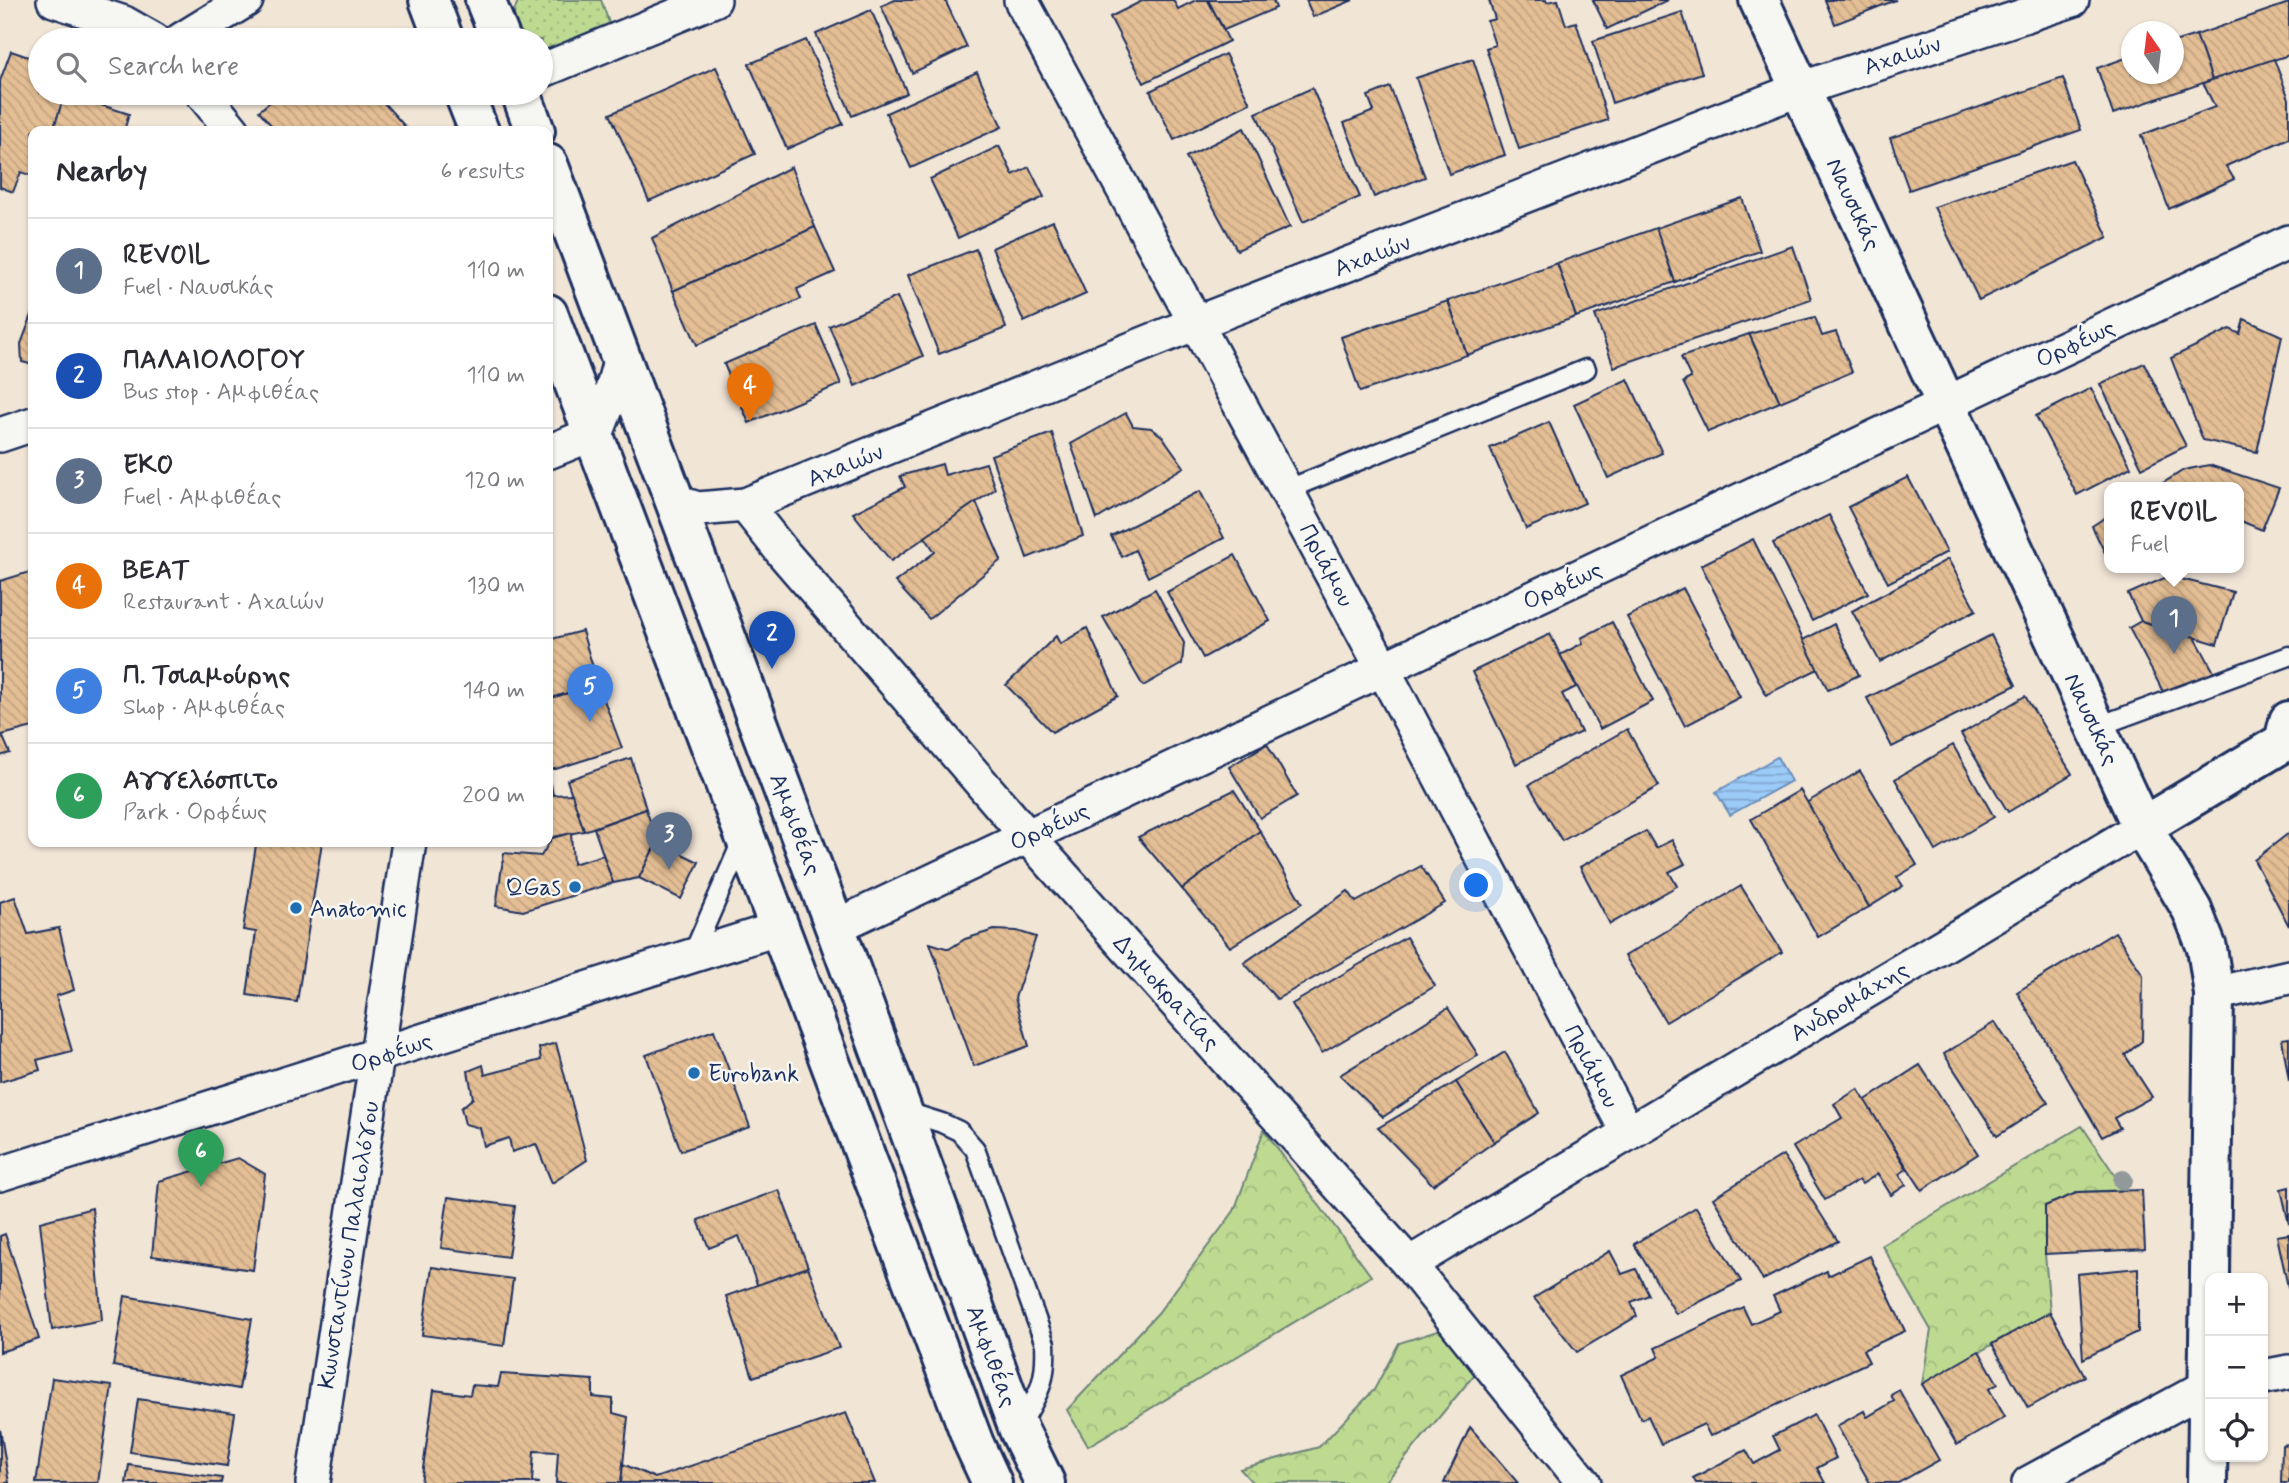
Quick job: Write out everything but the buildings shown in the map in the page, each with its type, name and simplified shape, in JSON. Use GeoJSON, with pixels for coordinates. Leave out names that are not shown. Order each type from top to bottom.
{"type":"FeatureCollection","features":[{"type":"Feature","properties":{"kind":"main road"},"geometry":{"type":"LineString","coordinates":[[429,0],[440,28]]}},
{"type":"Feature","properties":{"kind":"main road"},"geometry":{"type":"LineString","coordinates":[[485,0],[496,28]]}},
{"type":"Feature","properties":{"kind":"main road","name":"Ναυσικάς"},"geometry":{"type":"LineString","coordinates":[[1759,0],[2142,827],[2192,910],[2207,948],[2214,994],[2210,1336]]}},
{"type":"Feature","properties":{"kind":"main road"},"geometry":{"type":"LineString","coordinates":[[469,105],[477,126]]}},
{"type":"Feature","properties":{"kind":"main road"},"geometry":{"type":"LineString","coordinates":[[525,105],[533,126]]}},
{"type":"Feature","properties":{"kind":"main road","name":"Αμφιθέας"},"geometry":{"type":"LineString","coordinates":[[553,177],[835,927],[1019,1430],[1045,1483]]}},
{"type":"Feature","properties":{"kind":"main road","name":"Αμφιθέας"},"geometry":{"type":"LineString","coordinates":[[555,355],[593,435],[974,1444],[992,1483]]}},
{"type":"Feature","properties":{"kind":"main road","name":"Ανδρομάχης"},"geometry":{"type":"LineString","coordinates":[[2142,827],[2287,734]]}},
{"type":"Feature","properties":{"kind":"main road","name":"Ναυσικάς"},"geometry":{"type":"LineString","coordinates":[[2207,1483],[2209,1399]]}},
{"type":"Feature","properties":{"kind":"street"},"geometry":{"type":"LineString","coordinates":[[54,0],[133,28]]}},
{"type":"Feature","properties":{"kind":"street"},"geometry":{"type":"LineString","coordinates":[[200,28],[246,0]]}},
{"type":"Feature","properties":{"kind":"street"},"geometry":{"type":"LineString","coordinates":[[553,66],[714,0]]}},
{"type":"Feature","properties":{"kind":"street","name":"Πριάμου"},"geometry":{"type":"LineString","coordinates":[[1021,0],[1383,669],[1628,1133]]}},
{"type":"Feature","properties":{"kind":"street","name":"Αχαιών"},"geometry":{"type":"LineString","coordinates":[[676,502],[698,509],[745,505],[1195,323],[1800,89],[2072,0]]}},
{"type":"Feature","properties":{"kind":"street"},"geometry":{"type":"LineString","coordinates":[[212,105],[229,126]]}},
{"type":"Feature","properties":{"kind":"street","name":"Ορφέως"},"geometry":{"type":"LineString","coordinates":[[835,927],[2289,242]]}},
{"type":"Feature","properties":{"kind":"street"},"geometry":{"type":"LineString","coordinates":[[553,450],[597,432],[621,357]]}},
{"type":"Feature","properties":{"kind":"street"},"geometry":{"type":"LineString","coordinates":[[0,435],[28,426]]}},
{"type":"Feature","properties":{"kind":"street","name":"Δημοκρατίας"},"geometry":{"type":"LineString","coordinates":[[745,505],[1027,836],[1409,1264],[1584,1483]]}},
{"type":"Feature","properties":{"kind":"street","name":"Ανδρομάχης"},"geometry":{"type":"LineString","coordinates":[[1409,1264],[2142,827]]}},
{"type":"Feature","properties":{"kind":"street","name":"Κωνσταντίνου Παλαιολόγου"},"geometry":{"type":"LineString","coordinates":[[313,1483],[408,847]]}},
{"type":"Feature","properties":{"kind":"street","name":"Ορφέως"},"geometry":{"type":"LineString","coordinates":[[0,1174],[780,928]]}},
{"type":"Feature","properties":{"kind":"street"},"geometry":{"type":"LineString","coordinates":[[2214,994],[2289,978]]}},
{"type":"Feature","properties":{"kind":"street"},"geometry":{"type":"LineString","coordinates":[[2268,1376],[2289,1373]]}},
{"type":"Feature","properties":{"kind":"street"},"geometry":{"type":"LineString","coordinates":[[2029,1483],[2205,1387]]}},
{"type":"Feature","properties":{"kind":"lane"},"geometry":{"type":"LineString","coordinates":[[1286,490],[1586,369]]}},
{"type":"Feature","properties":{"kind":"lane"},"geometry":{"type":"LineString","coordinates":[[2095,727],[2289,656]]}},
{"type":"Feature","properties":{"kind":"lane"},"geometry":{"type":"LineString","coordinates":[[692,956],[745,834]]}},
{"type":"Feature","properties":{"kind":"lane"},"geometry":{"type":"LineString","coordinates":[[902,1111],[959,1131],[975,1149],[1045,1344],[1046,1369],[1042,1387],[1019,1430]]}},
{"type":"Feature","properties":{"kind":"green space"},"geometry":{"type":"Polygon","coordinates":[[[519,0],[601,0],[613,34],[553,59],[553,28],[516,28],[514,20],[519,0]]]}},
{"type":"Feature","properties":{"kind":"green space"},"geometry":{"type":"Polygon","coordinates":[[[2082,1126],[2125,1190],[2079,1192],[2045,1206],[2045,1254],[2050,1312],[1922,1384],[1931,1330],[1882,1245],[2082,1126]]]}},
{"type":"Feature","properties":{"kind":"green space"},"geometry":{"type":"Polygon","coordinates":[[[1264,1130],[1371,1276],[1088,1446],[1067,1410],[1158,1313],[1234,1211],[1264,1130]]]}},
{"type":"Feature","properties":{"kind":"green space"},"geometry":{"type":"Polygon","coordinates":[[[1441,1330],[1479,1369],[1385,1483],[1253,1483],[1240,1469],[1319,1447],[1374,1390],[1399,1343],[1441,1330]]]}},
{"type":"Feature","properties":{"kind":"water"},"geometry":{"type":"Polygon","coordinates":[[[1777,757],[1791,781],[1730,815],[1716,792],[1777,757]]]}},
{"type":"Feature","properties":{"kind":"place","name":"ΒΕΑΤ"},"geometry":{"type":"Point","coordinates":[750,421]}},
{"type":"Feature","properties":{"kind":"place","name":"REVOIL"},"geometry":{"type":"Point","coordinates":[2174,654]}},
{"type":"Feature","properties":{"kind":"place","name":"ΠΑΛΑΙΟΛΟΓΟΥ"},"geometry":{"type":"Point","coordinates":[772,669]}},
{"type":"Feature","properties":{"kind":"place","name":"Π. Τσιαμούρης"},"geometry":{"type":"Point","coordinates":[590,722]}},
{"type":"Feature","properties":{"kind":"place","name":"EKO"},"geometry":{"type":"Point","coordinates":[669,870]}},
{"type":"Feature","properties":{"kind":"place","name":"QGas"},"geometry":{"type":"Point","coordinates":[575,887]}},
{"type":"Feature","properties":{"kind":"place","name":"Anatomic"},"geometry":{"type":"Point","coordinates":[296,908]}},
{"type":"Feature","properties":{"kind":"place","name":"Eurobank"},"geometry":{"type":"Point","coordinates":[694,1073]}},
{"type":"Feature","properties":{"kind":"place","name":"Αγγελόσπιτο"},"geometry":{"type":"Point","coordinates":[201,1187]}}]}
